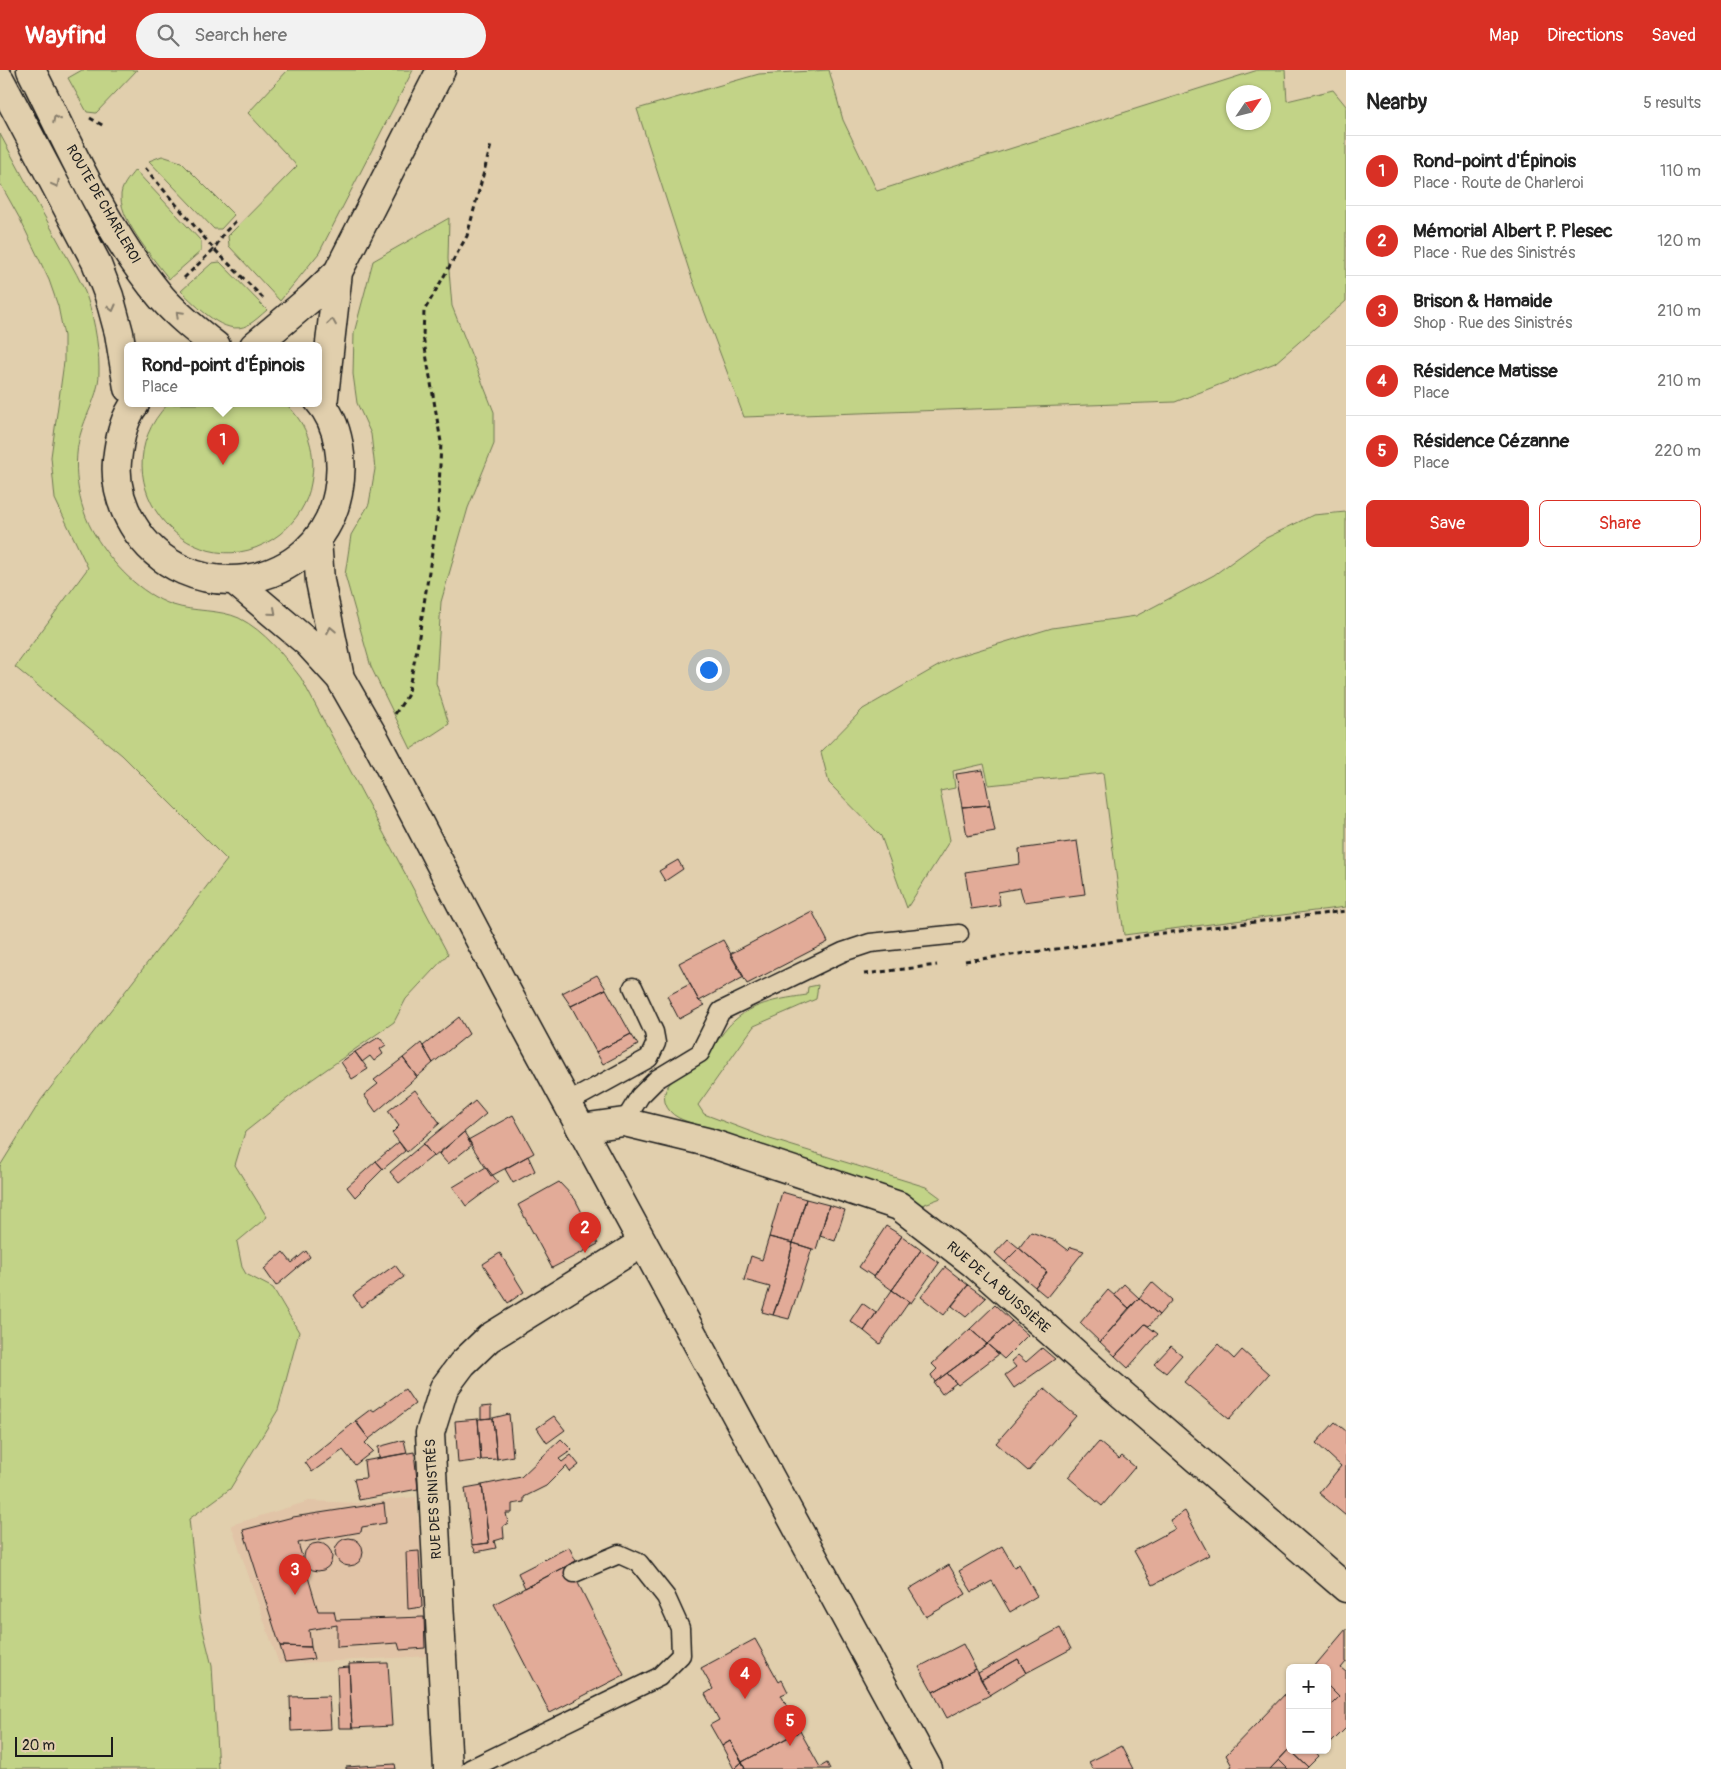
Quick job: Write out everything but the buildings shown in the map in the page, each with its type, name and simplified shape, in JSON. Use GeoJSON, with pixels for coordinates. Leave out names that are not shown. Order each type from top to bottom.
{"type":"FeatureCollection","features":[{"type":"Feature","properties":{"kind":"main road","name":"ROUTE DE CHARLEROI"},"geometry":{"type":"LineString","coordinates":[[31,70],[84,175],[126,249],[162,298],[193,328],[211,342]]}},
{"type":"Feature","properties":{"kind":"main road"},"geometry":{"type":"LineString","coordinates":[[258,342],[284,318],[311,298],[338,272],[441,70]]}},
{"type":"Feature","properties":{"kind":"main road"},"geometry":{"type":"LineString","coordinates":[[0,80],[96,262],[109,296],[124,359]]}},
{"type":"Feature","properties":{"kind":"main road"},"geometry":{"type":"LineString","coordinates":[[322,388],[338,272]]}},
{"type":"Feature","properties":{"kind":"main road"},"geometry":{"type":"LineString","coordinates":[[130,407],[119,440],[116,475],[124,510],[141,540],[168,563],[200,578],[235,581],[258,577],[280,569],[300,556],[317,539],[335,508],[342,473],[338,438],[322,407]]}},
{"type":"Feature","properties":{"kind":"main road"},"geometry":{"type":"LineString","coordinates":[[317,539],[320,581],[340,678]]}},
{"type":"Feature","properties":{"kind":"main road"},"geometry":{"type":"LineString","coordinates":[[235,581],[301,637],[340,678],[376,741],[642,1243],[928,1769]]}},
{"type":"Feature","properties":{"kind":"main road","name":"RUE DE LA BUISSIÈRE"},"geometry":{"type":"LineString","coordinates":[[581,1128],[624,1122],[707,1142],[899,1206],[973,1263],[1346,1588]]}},
{"type":"Feature","properties":{"kind":"main road","name":"RUE DES SINISTRÉS"},"geometry":{"type":"LineString","coordinates":[[448,1769],[430,1433],[444,1388],[462,1364],[489,1338],[642,1243]]}},
{"type":"Feature","properties":{"kind":"lane"},"geometry":{"type":"LineString","coordinates":[[624,1122],[640,1096],[657,1079],[700,1052],[721,1011],[843,952],[870,943],[959,934]]}},
{"type":"Feature","properties":{"kind":"lane"},"geometry":{"type":"LineString","coordinates":[[567,1102],[649,1058],[656,1043],[654,1032],[633,988]]}},
{"type":"Feature","properties":{"kind":"lane"},"geometry":{"type":"LineString","coordinates":[[470,1769],[659,1677],[682,1655],[680,1628],[666,1597],[639,1563],[619,1554],[574,1573]]}},
{"type":"Feature","properties":{"kind":"path"},"geometry":{"type":"LineString","coordinates":[[376,741],[407,696],[417,649],[438,513],[441,442],[423,336],[424,310],[466,236],[491,145]]}},
{"type":"Feature","properties":{"kind":"path"},"geometry":{"type":"LineString","coordinates":[[145,168],[214,250],[284,318]]}},
{"type":"Feature","properties":{"kind":"path"},"geometry":{"type":"LineString","coordinates":[[960,962],[1125,940],[1147,935],[1346,911]]}},
{"type":"Feature","properties":{"kind":"path"},"geometry":{"type":"LineString","coordinates":[[854,976],[941,964]]}},
{"type":"Feature","properties":{"kind":"shaded area"},"geometry":{"type":"Polygon","coordinates":[[[416,1497],[431,1656],[279,1664],[231,1525],[309,1501],[356,1503],[416,1497]]]}},
{"type":"Feature","properties":{"kind":"green space"},"geometry":{"type":"Polygon","coordinates":[[[82,70],[137,70],[96,113],[87,112],[68,78],[82,70]]]}},
{"type":"Feature","properties":{"kind":"green space"},"geometry":{"type":"Polygon","coordinates":[[[288,70],[413,70],[319,253],[280,301],[229,246],[228,236],[297,166],[248,113],[288,70]]]}},
{"type":"Feature","properties":{"kind":"green space"},"geometry":{"type":"Polygon","coordinates":[[[829,70],[843,120],[877,191],[1258,70],[1285,70],[1287,101],[1333,90],[1346,106],[1346,301],[1275,363],[1175,402],[744,417],[690,273],[637,109],[759,74],[829,70]]]}},
{"type":"Feature","properties":{"kind":"green space"},"geometry":{"type":"Polygon","coordinates":[[[0,134],[80,281],[87,296],[95,327],[99,359],[98,385],[82,429],[77,455],[77,469],[80,498],[95,535],[118,567],[149,594],[173,605],[223,613],[239,618],[266,637],[288,661],[301,678],[448,954],[406,999],[394,1022],[307,1083],[245,1132],[235,1165],[267,1217],[237,1242],[242,1267],[246,1274],[273,1288],[299,1332],[278,1410],[230,1489],[189,1519],[200,1618],[212,1666],[218,1769],[0,1769],[0,1166],[41,1100],[227,860],[122,755],[15,667],[88,568],[55,499],[51,457],[64,362],[64,336],[58,306],[49,280],[20,219],[0,183],[0,134]]]}},
{"type":"Feature","properties":{"kind":"green space"},"geometry":{"type":"Polygon","coordinates":[[[162,156],[181,162],[234,215],[221,229],[214,229],[149,161],[162,156]]]}},
{"type":"Feature","properties":{"kind":"green space"},"geometry":{"type":"Polygon","coordinates":[[[135,170],[201,241],[201,251],[169,279],[132,229],[122,207],[122,190],[135,170]]]}},
{"type":"Feature","properties":{"kind":"green space"},"geometry":{"type":"Polygon","coordinates":[[[449,218],[448,259],[452,306],[494,412],[494,444],[468,508],[441,602],[436,683],[449,724],[411,749],[371,667],[345,575],[351,535],[369,504],[375,469],[371,434],[357,403],[353,374],[354,333],[373,261],[449,218]]]}},
{"type":"Feature","properties":{"kind":"green space"},"geometry":{"type":"Polygon","coordinates":[[[220,262],[267,310],[248,325],[239,328],[221,324],[181,291],[212,263],[220,262]]]}},
{"type":"Feature","properties":{"kind":"green space"},"geometry":{"type":"Polygon","coordinates":[[[166,407],[289,407],[305,430],[312,450],[313,472],[307,498],[296,517],[286,529],[248,550],[217,552],[188,542],[164,522],[148,496],[142,466],[148,434],[166,407]]]}},
{"type":"Feature","properties":{"kind":"green space"},"geometry":{"type":"Polygon","coordinates":[[[1346,512],[1346,907],[1124,935],[1103,773],[989,785],[984,764],[953,771],[955,788],[940,791],[950,840],[907,908],[881,836],[829,783],[821,752],[863,709],[952,658],[1052,628],[1136,616],[1214,575],[1264,539],[1313,515],[1346,512]]]}},
{"type":"Feature","properties":{"kind":"green space"},"geometry":{"type":"Polygon","coordinates":[[[818,985],[816,999],[754,1026],[698,1105],[704,1114],[770,1139],[926,1187],[941,1198],[922,1205],[900,1194],[683,1120],[674,1115],[667,1107],[665,1094],[667,1087],[678,1076],[706,1056],[735,1020],[760,1005],[807,995],[808,987],[818,985]]]}},
{"type":"Feature","properties":{"kind":"place","name":"Rond-point d'Épinois"},"geometry":{"type":"Point","coordinates":[223,465]}},
{"type":"Feature","properties":{"kind":"place","name":"Mémorial Albert P. Plesec"},"geometry":{"type":"Point","coordinates":[585,1253]}},
{"type":"Feature","properties":{"kind":"place","name":"Brison & Hamaide"},"geometry":{"type":"Point","coordinates":[295,1595]}},
{"type":"Feature","properties":{"kind":"place","name":"Résidence Matisse"},"geometry":{"type":"Point","coordinates":[745,1699]}},
{"type":"Feature","properties":{"kind":"place","name":"Résidence Cézanne"},"geometry":{"type":"Point","coordinates":[790,1746]}}]}
